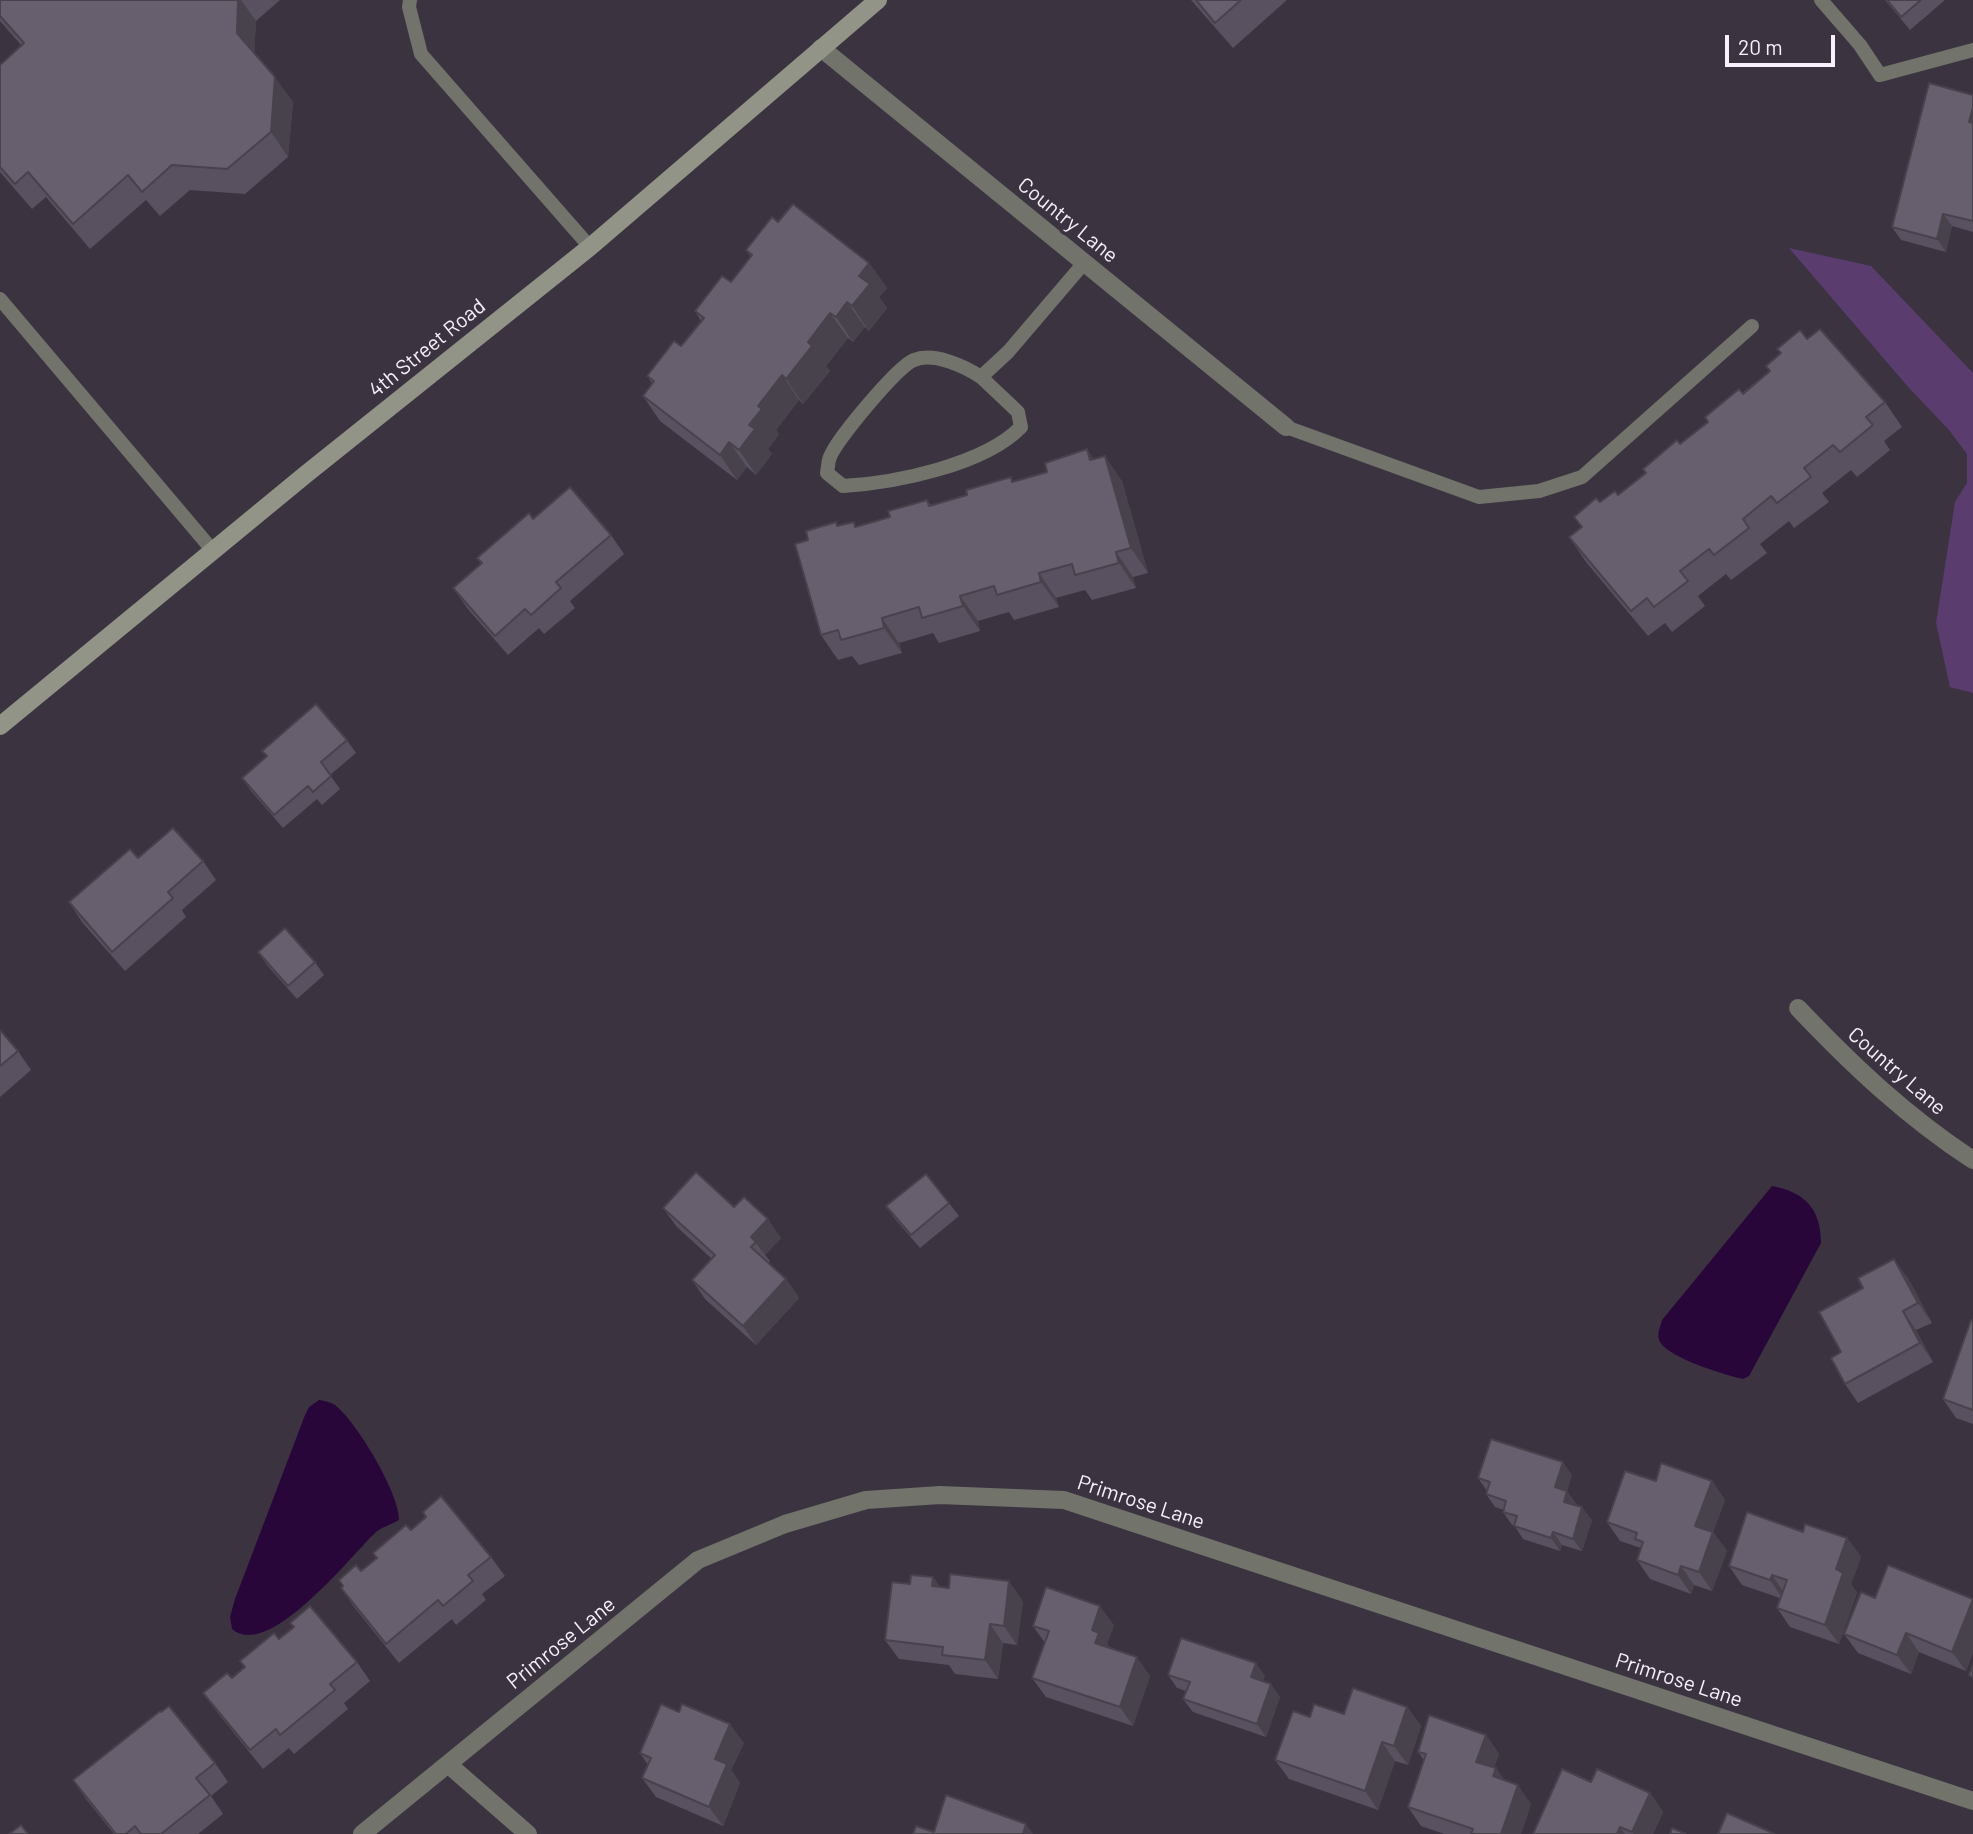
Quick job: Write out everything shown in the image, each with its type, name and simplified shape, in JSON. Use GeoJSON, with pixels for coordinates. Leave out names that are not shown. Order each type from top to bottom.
{"type":"FeatureCollection","features":[{"type":"Feature","properties":{"kind":"street","name":"4th Street Road"},"geometry":{"type":"LineString","coordinates":[[0,726],[215,552],[305,475],[590,247],[878,0]]}},
{"type":"Feature","properties":{"kind":"street","name":"Country Lane"},"geometry":{"type":"LineString","coordinates":[[821,48],[1286,427]]}},
{"type":"Feature","properties":{"kind":"street","name":"Country Lane"},"geometry":{"type":"LineString","coordinates":[[1798,1008],[1849,1062],[1896,1103],[1926,1129],[1973,1160]]}},
{"type":"Feature","properties":{"kind":"street","name":"Primrose Lane"},"geometry":{"type":"LineString","coordinates":[[362,1834],[698,1560],[785,1524],[832,1509],[866,1500],[940,1495],[1064,1500],[1973,1801]]}},
{"type":"Feature","properties":{"kind":"street"},"geometry":{"type":"LineString","coordinates":[[449,1765],[527,1834]]}},
{"type":"Feature","properties":{"kind":"lane"},"geometry":{"type":"LineString","coordinates":[[410,0],[421,54],[590,247]]}},
{"type":"Feature","properties":{"kind":"lane"},"geometry":{"type":"LineString","coordinates":[[1821,0],[1860,45],[1880,75],[1973,50]]}},
{"type":"Feature","properties":{"kind":"lane"},"geometry":{"type":"LineString","coordinates":[[981,377],[1008,352],[1084,263]]}},
{"type":"Feature","properties":{"kind":"lane"},"geometry":{"type":"LineString","coordinates":[[0,299],[215,552]]}},
{"type":"Feature","properties":{"kind":"lane"},"geometry":{"type":"LineString","coordinates":[[1286,427],[1479,497],[1539,491],[1582,477],[1752,326]]}},
{"type":"Feature","properties":{"kind":"lane"},"geometry":{"type":"LineString","coordinates":[[934,358],[967,368],[981,377],[1018,412],[1021,427],[1008,441],[969,460],[878,484],[843,486],[827,472],[830,456],[884,384],[915,360],[934,358]]}},
{"type":"Feature","properties":{"kind":"shaded area"},"geometry":{"type":"Polygon","coordinates":[[[1789,248],[1871,266],[1973,373],[1973,693],[1950,687],[1936,623],[1955,502],[1967,483],[1967,454],[1789,248]]]}},
{"type":"Feature","properties":{"kind":"shaded area"},"geometry":{"type":"Polygon","coordinates":[[[1772,1186],[1794,1193],[1809,1204],[1818,1221],[1821,1243],[1749,1376],[1743,1379],[1698,1365],[1674,1354],[1665,1348],[1658,1337],[1662,1320],[1772,1186]]]}},
{"type":"Feature","properties":{"kind":"shaded area"},"geometry":{"type":"Polygon","coordinates":[[[319,1400],[335,1405],[344,1413],[365,1442],[385,1476],[399,1520],[375,1533],[308,1602],[286,1619],[266,1631],[247,1635],[232,1629],[230,1617],[235,1599],[305,1415],[309,1407],[319,1400]]]}},
{"type":"Feature","properties":{"kind":"building"},"geometry":{"type":"Polygon","coordinates":[[[0,0],[238,0],[237,33],[275,77],[271,132],[227,169],[172,165],[142,192],[128,175],[73,224],[28,172],[15,184],[0,167],[0,65],[24,43],[0,16],[0,0]]]}},
{"type":"Feature","properties":{"kind":"building"},"geometry":{"type":"Polygon","coordinates":[[[1196,0],[1241,0],[1215,23],[1196,0]]]}},
{"type":"Feature","properties":{"kind":"building"},"geometry":{"type":"Polygon","coordinates":[[[1887,0],[1921,0],[1901,17],[1887,0]]]}},
{"type":"Feature","properties":{"kind":"building"},"geometry":{"type":"Polygon","coordinates":[[[1929,83],[1973,95],[1969,122],[1973,123],[1973,221],[1943,214],[1937,239],[1892,227],[1929,83]]]}},
{"type":"Feature","properties":{"kind":"building"},"geometry":{"type":"Polygon","coordinates":[[[793,204],[869,263],[859,276],[870,284],[852,306],[847,302],[836,317],[830,313],[808,342],[812,346],[786,379],[782,375],[758,406],[762,409],[749,425],[755,429],[739,450],[729,442],[720,455],[643,396],[654,381],[647,376],[674,341],[681,346],[704,318],[695,311],[722,276],[731,282],[752,255],[746,250],[772,217],[778,222],[793,204]]]}},
{"type":"Feature","properties":{"kind":"building"},"geometry":{"type":"Polygon","coordinates":[[[1820,329],[1885,402],[1866,417],[1873,425],[1840,452],[1833,445],[1804,468],[1811,477],[1777,503],[1771,496],[1743,519],[1749,528],[1714,555],[1709,549],[1680,571],[1688,581],[1654,607],[1647,598],[1631,611],[1569,537],[1582,527],[1574,517],[1596,498],[1600,502],[1615,491],[1618,495],[1646,473],[1643,469],[1677,440],[1680,444],[1708,422],[1705,417],[1739,389],[1743,394],[1770,371],[1766,366],[1781,353],[1777,349],[1800,330],[1807,339],[1820,329]]]}},
{"type":"Feature","properties":{"kind":"building"},"geometry":{"type":"Polygon","coordinates":[[[1087,449],[1090,460],[1105,456],[1131,548],[1116,552],[1119,563],[1075,575],[1072,564],[1039,573],[1041,582],[997,595],[994,586],[960,596],[963,606],[922,618],[919,607],[882,618],[884,628],[841,640],[838,630],[821,635],[795,544],[808,540],[806,531],[836,522],[837,526],[854,522],[855,527],[890,517],[888,511],[927,500],[929,506],[967,495],[966,490],[1011,477],[1012,482],[1047,472],[1045,463],[1087,449]]]}},
{"type":"Feature","properties":{"kind":"building"},"geometry":{"type":"Polygon","coordinates":[[[570,487],[611,535],[556,582],[561,588],[531,615],[525,609],[495,636],[453,588],[482,563],[477,558],[529,513],[533,519],[570,487]]]}},
{"type":"Feature","properties":{"kind":"building"},"geometry":{"type":"Polygon","coordinates":[[[316,704],[347,740],[321,762],[331,776],[313,792],[308,786],[274,815],[242,778],[267,756],[262,751],[316,704]]]}},
{"type":"Feature","properties":{"kind":"building"},"geometry":{"type":"Polygon","coordinates":[[[173,828],[203,861],[168,892],[173,898],[112,952],[69,902],[130,849],[138,858],[173,828]]]}},
{"type":"Feature","properties":{"kind":"building"},"geometry":{"type":"Polygon","coordinates":[[[285,928],[315,962],[288,986],[258,952],[285,928]]]}},
{"type":"Feature","properties":{"kind":"building"},"geometry":{"type":"Polygon","coordinates":[[[0,1030],[18,1051],[0,1066],[0,1030]]]}},
{"type":"Feature","properties":{"kind":"building"},"geometry":{"type":"Polygon","coordinates":[[[696,1172],[734,1207],[744,1197],[768,1219],[751,1237],[756,1242],[751,1247],[786,1279],[743,1326],[692,1280],[715,1255],[663,1208],[696,1172]]]}},
{"type":"Feature","properties":{"kind":"building"},"geometry":{"type":"Polygon","coordinates":[[[926,1174],[949,1203],[911,1235],[886,1206],[926,1174]]]}},
{"type":"Feature","properties":{"kind":"building"},"geometry":{"type":"Polygon","coordinates":[[[1894,1259],[1918,1303],[1903,1311],[1920,1343],[1845,1384],[1831,1358],[1841,1352],[1819,1312],[1863,1288],[1858,1278],[1894,1259]]]}},
{"type":"Feature","properties":{"kind":"building"},"geometry":{"type":"Polygon","coordinates":[[[1971,1320],[1973,1321],[1973,1410],[1943,1399],[1971,1320]]]}},
{"type":"Feature","properties":{"kind":"building"},"geometry":{"type":"Polygon","coordinates":[[[1491,1439],[1563,1462],[1555,1487],[1567,1491],[1564,1502],[1582,1507],[1573,1539],[1553,1532],[1551,1538],[1514,1526],[1517,1516],[1503,1512],[1506,1501],[1486,1494],[1490,1482],[1478,1478],[1491,1439]]]}},
{"type":"Feature","properties":{"kind":"building"},"geometry":{"type":"Polygon","coordinates":[[[1661,1463],[1712,1481],[1695,1526],[1713,1532],[1699,1572],[1681,1566],[1678,1575],[1637,1560],[1643,1542],[1635,1539],[1637,1533],[1607,1522],[1625,1471],[1656,1481],[1661,1463]]]}},
{"type":"Feature","properties":{"kind":"building"},"geometry":{"type":"Polygon","coordinates":[[[441,1496],[491,1557],[468,1575],[473,1581],[443,1606],[438,1600],[386,1644],[341,1588],[343,1586],[339,1580],[356,1565],[361,1571],[377,1558],[373,1553],[406,1525],[411,1530],[426,1517],[423,1512],[441,1496]]]}},
{"type":"Feature","properties":{"kind":"building"},"geometry":{"type":"Polygon","coordinates":[[[1747,1512],[1803,1532],[1805,1524],[1847,1538],[1836,1569],[1843,1573],[1825,1625],[1777,1608],[1787,1580],[1772,1575],[1770,1580],[1729,1566],[1747,1512]]]}},
{"type":"Feature","properties":{"kind":"building"},"geometry":{"type":"Polygon","coordinates":[[[1888,1565],[1973,1599],[1952,1652],[1906,1633],[1897,1655],[1844,1634],[1861,1592],[1875,1598],[1888,1565]]]}},
{"type":"Feature","properties":{"kind":"building"},"geometry":{"type":"Polygon","coordinates":[[[950,1574],[1009,1581],[1004,1626],[990,1624],[985,1660],[942,1655],[943,1647],[885,1640],[892,1582],[910,1584],[911,1575],[933,1577],[932,1586],[949,1588],[950,1574]]]}},
{"type":"Feature","properties":{"kind":"building"},"geometry":{"type":"Polygon","coordinates":[[[1046,1587],[1100,1606],[1092,1630],[1099,1633],[1095,1643],[1137,1657],[1120,1707],[1032,1678],[1049,1631],[1033,1626],[1046,1587]]]}},
{"type":"Feature","properties":{"kind":"building"},"geometry":{"type":"Polygon","coordinates":[[[310,1606],[357,1662],[330,1684],[335,1690],[280,1735],[276,1729],[250,1750],[203,1693],[227,1673],[232,1678],[245,1667],[240,1661],[274,1633],[279,1639],[294,1627],[290,1623],[310,1606]]]}},
{"type":"Feature","properties":{"kind":"building"},"geometry":{"type":"Polygon","coordinates":[[[1181,1638],[1256,1663],[1251,1677],[1271,1684],[1257,1724],[1183,1699],[1190,1682],[1168,1675],[1181,1638]]]}},
{"type":"Feature","properties":{"kind":"building"},"geometry":{"type":"Polygon","coordinates":[[[1353,1688],[1407,1707],[1394,1746],[1382,1742],[1365,1791],[1275,1760],[1293,1711],[1310,1717],[1314,1704],[1344,1714],[1353,1688]]]}},
{"type":"Feature","properties":{"kind":"building"},"geometry":{"type":"Polygon","coordinates":[[[661,1704],[679,1712],[682,1704],[730,1724],[715,1759],[727,1764],[709,1807],[642,1778],[651,1758],[640,1753],[661,1704]]]}},
{"type":"Feature","properties":{"kind":"building"},"geometry":{"type":"Polygon","coordinates":[[[169,1706],[215,1763],[196,1778],[210,1795],[161,1834],[141,1834],[135,1826],[126,1834],[116,1834],[73,1780],[169,1706]]]}},
{"type":"Feature","properties":{"kind":"building"},"geometry":{"type":"Polygon","coordinates":[[[1429,1715],[1486,1735],[1476,1762],[1496,1768],[1493,1776],[1518,1785],[1501,1834],[1471,1834],[1473,1829],[1408,1807],[1426,1754],[1418,1752],[1429,1715]]]}},
{"type":"Feature","properties":{"kind":"building"},"geometry":{"type":"Polygon","coordinates":[[[1562,1769],[1591,1782],[1597,1769],[1650,1793],[1632,1832],[1620,1827],[1617,1834],[1533,1834],[1562,1769]]]}},
{"type":"Feature","properties":{"kind":"building"},"geometry":{"type":"Polygon","coordinates":[[[946,1795],[1026,1824],[1023,1834],[913,1834],[916,1826],[934,1832],[946,1795]]]}},
{"type":"Feature","properties":{"kind":"building"},"geometry":{"type":"Polygon","coordinates":[[[1727,1813],[1775,1834],[1718,1834],[1727,1813]]]}},
{"type":"Feature","properties":{"kind":"building"},"geometry":{"type":"Polygon","coordinates":[[[21,1825],[28,1834],[9,1834],[21,1825]]]}},
{"type":"Feature","properties":{"kind":"building"},"geometry":{"type":"Polygon","coordinates":[[[1672,1828],[1686,1834],[1670,1834],[1672,1828]]]}}]}
